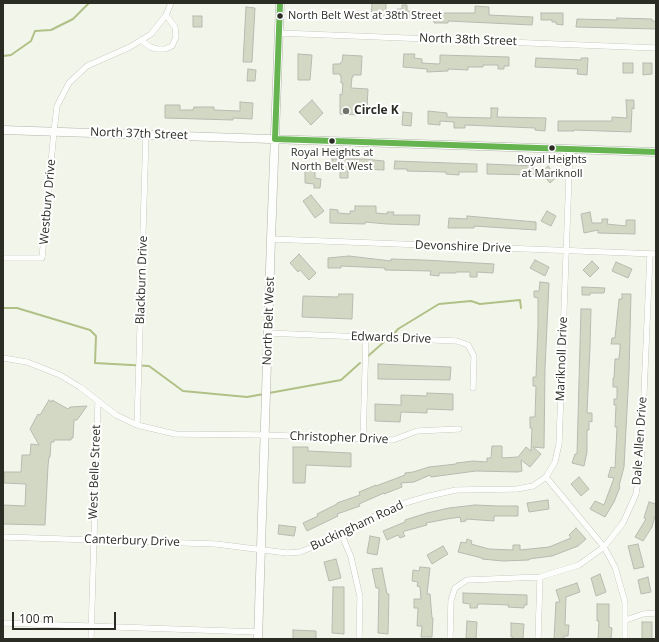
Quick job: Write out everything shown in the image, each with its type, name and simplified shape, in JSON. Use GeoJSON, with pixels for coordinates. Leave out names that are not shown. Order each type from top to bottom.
{"type":"FeatureCollection","features":[{"type":"Feature","properties":{"kind":"street"},"geometry":{"type":"LineString","coordinates":[[54,131],[58,106],[69,83],[87,66],[130,47],[151,34],[166,16],[171,3]]}},
{"type":"Feature","properties":{"kind":"street","name":"North Belt West"},"geometry":{"type":"LineString","coordinates":[[258,636],[280,3]]}},
{"type":"Feature","properties":{"kind":"street"},"geometry":{"type":"LineString","coordinates":[[141,40],[150,47],[157,49],[165,49],[172,46],[176,37],[175,27],[166,16]]}},
{"type":"Feature","properties":{"kind":"street","name":"North 38th Street"},"geometry":{"type":"LineString","coordinates":[[279,33],[656,48]]}},
{"type":"Feature","properties":{"kind":"street","name":"North 37th Street"},"geometry":{"type":"LineString","coordinates":[[3,130],[656,152]]}},
{"type":"Feature","properties":{"kind":"street","name":"Westbury Drive"},"geometry":{"type":"LineString","coordinates":[[3,258],[42,258],[54,131]]}},
{"type":"Feature","properties":{"kind":"street","name":"Blackburn Drive"},"geometry":{"type":"LineString","coordinates":[[137,426],[146,134]]}},
{"type":"Feature","properties":{"kind":"street","name":"Mariknoll Drive"},"geometry":{"type":"LineString","coordinates":[[546,477],[555,462],[559,444],[570,148]]}},
{"type":"Feature","properties":{"kind":"street","name":"Devonshire Drive"},"geometry":{"type":"LineString","coordinates":[[271,239],[653,254]]}},
{"type":"Feature","properties":{"kind":"street","name":"Dale Allen Drive"},"geometry":{"type":"LineString","coordinates":[[450,639],[451,600],[455,588],[467,580],[540,577],[578,565],[604,547],[624,523],[636,494],[640,463],[653,254]]}},
{"type":"Feature","properties":{"kind":"street","name":"Edwards Drive"},"geometry":{"type":"LineString","coordinates":[[268,333],[456,341],[468,345],[474,356],[473,388]]}},
{"type":"Feature","properties":{"kind":"street"},"geometry":{"type":"LineString","coordinates":[[363,439],[366,338]]}},
{"type":"Feature","properties":{"kind":"street","name":"Christopher Drive"},"geometry":{"type":"LineString","coordinates":[[3,358],[28,362],[60,375],[80,387],[116,415],[137,426],[175,434],[265,435],[393,440],[417,431],[459,429]]}},
{"type":"Feature","properties":{"kind":"street","name":"West Belle Street"},"geometry":{"type":"LineString","coordinates":[[91,639],[98,402]]}},
{"type":"Feature","properties":{"kind":"street"},"geometry":{"type":"LineString","coordinates":[[546,477],[604,547],[614,567],[625,602],[625,639]]}},
{"type":"Feature","properties":{"kind":"street","name":"Buckingham Road"},"geometry":{"type":"LineString","coordinates":[[261,550],[287,553],[300,552],[405,503],[456,490],[517,489],[533,486],[546,477]]}},
{"type":"Feature","properties":{"kind":"street"},"geometry":{"type":"LineString","coordinates":[[341,533],[351,557],[360,597],[360,639]]}},
{"type":"Feature","properties":{"kind":"street","name":"Canterbury Drive"},"geometry":{"type":"LineString","coordinates":[[3,537],[216,544],[261,550]]}},
{"type":"Feature","properties":{"kind":"street"},"geometry":{"type":"LineString","coordinates":[[538,639],[540,577]]}},
{"type":"Feature","properties":{"kind":"street"},"geometry":{"type":"LineString","coordinates":[[626,620],[643,614],[656,613]]}},
{"type":"Feature","properties":{"kind":"street"},"geometry":{"type":"LineString","coordinates":[[3,623],[91,626],[258,636]]}},
{"type":"Feature","properties":{"kind":"building"},"geometry":{"type":"Polygon","coordinates":[[[372,3],[386,3],[386,10],[397,11],[397,9],[402,9],[402,5],[407,5],[407,11],[434,13],[475,13],[475,6],[489,7],[489,15],[533,17],[532,25],[448,21],[448,23],[434,23],[434,19],[371,19],[372,3]]]}},
{"type":"Feature","properties":{"kind":"building"},"geometry":{"type":"Polygon","coordinates":[[[246,7],[255,8],[252,62],[243,62],[246,7]]]}},
{"type":"Feature","properties":{"kind":"building"},"geometry":{"type":"Polygon","coordinates":[[[541,13],[563,13],[563,25],[556,24],[556,22],[552,22],[552,20],[541,20],[541,13]]]}},
{"type":"Feature","properties":{"kind":"building"},"geometry":{"type":"Polygon","coordinates":[[[193,16],[202,16],[202,27],[193,27],[193,16]]]}},
{"type":"Feature","properties":{"kind":"building"},"geometry":{"type":"Polygon","coordinates":[[[617,18],[652,19],[652,21],[656,21],[656,29],[576,27],[577,19],[617,20],[617,18]]]}},
{"type":"Feature","properties":{"kind":"building"},"geometry":{"type":"Polygon","coordinates":[[[298,54],[312,55],[310,80],[298,80],[298,54]]]}},
{"type":"Feature","properties":{"kind":"building"},"geometry":{"type":"Polygon","coordinates":[[[404,54],[415,54],[414,58],[422,59],[422,63],[438,64],[440,63],[440,55],[509,57],[509,66],[504,66],[504,69],[498,69],[498,65],[483,65],[483,67],[468,67],[468,70],[448,69],[448,71],[427,72],[427,69],[403,67],[404,54]]]}},
{"type":"Feature","properties":{"kind":"building"},"geometry":{"type":"Polygon","coordinates":[[[343,55],[362,56],[361,75],[353,75],[351,88],[368,89],[367,108],[358,108],[358,115],[340,114],[340,94],[342,95],[343,83],[341,83],[340,74],[333,74],[333,64],[340,64],[342,62],[343,55]]]}},
{"type":"Feature","properties":{"kind":"building"},"geometry":{"type":"Polygon","coordinates":[[[536,58],[581,60],[581,58],[588,58],[587,75],[577,74],[578,69],[535,67],[536,58]]]}},
{"type":"Feature","properties":{"kind":"building"},"geometry":{"type":"Polygon","coordinates":[[[623,63],[633,63],[633,73],[623,73],[623,63]]]}},
{"type":"Feature","properties":{"kind":"building"},"geometry":{"type":"Polygon","coordinates":[[[643,63],[652,63],[652,74],[643,75],[643,63]]]}},
{"type":"Feature","properties":{"kind":"building"},"geometry":{"type":"Polygon","coordinates":[[[248,69],[256,70],[255,81],[247,81],[248,69]]]}},
{"type":"Feature","properties":{"kind":"building"},"geometry":{"type":"Polygon","coordinates":[[[312,100],[323,113],[311,125],[299,112],[312,100]]]}},
{"type":"Feature","properties":{"kind":"building"},"geometry":{"type":"Polygon","coordinates":[[[626,100],[634,100],[634,109],[632,108],[631,132],[574,130],[558,131],[558,121],[612,121],[612,117],[627,118],[626,100]]]}},
{"type":"Feature","properties":{"kind":"building"},"geometry":{"type":"Polygon","coordinates":[[[240,102],[253,103],[252,119],[233,118],[233,120],[165,118],[165,105],[180,105],[180,110],[193,110],[194,107],[214,107],[214,110],[240,111],[240,102]]]}},
{"type":"Feature","properties":{"kind":"building"},"geometry":{"type":"Polygon","coordinates":[[[491,108],[498,108],[497,117],[546,118],[545,131],[535,130],[535,128],[465,125],[465,128],[454,128],[454,122],[440,121],[440,125],[428,124],[428,111],[447,113],[447,117],[491,118],[491,108]]]}},
{"type":"Feature","properties":{"kind":"building"},"geometry":{"type":"Polygon","coordinates":[[[403,112],[412,113],[411,126],[402,125],[403,112]]]}},
{"type":"Feature","properties":{"kind":"building"},"geometry":{"type":"Polygon","coordinates":[[[332,159],[364,159],[384,161],[384,170],[348,168],[348,178],[340,178],[340,167],[332,167],[332,159]]]}},
{"type":"Feature","properties":{"kind":"building"},"geometry":{"type":"Polygon","coordinates":[[[395,161],[477,164],[477,172],[459,172],[459,175],[446,174],[446,172],[407,171],[407,169],[394,169],[395,161]]]}},
{"type":"Feature","properties":{"kind":"building"},"geometry":{"type":"Polygon","coordinates":[[[487,164],[534,166],[534,175],[487,174],[487,164]]]}},
{"type":"Feature","properties":{"kind":"building"},"geometry":{"type":"Polygon","coordinates":[[[548,166],[552,171],[554,170],[559,175],[550,183],[541,172],[548,166]]]}},
{"type":"Feature","properties":{"kind":"building"},"geometry":{"type":"Polygon","coordinates":[[[305,168],[315,168],[315,178],[321,179],[320,188],[314,188],[314,184],[305,183],[305,168]]]}},
{"type":"Feature","properties":{"kind":"building"},"geometry":{"type":"Polygon","coordinates":[[[311,195],[324,211],[315,218],[303,201],[311,195]]]}},
{"type":"Feature","properties":{"kind":"building"},"geometry":{"type":"Polygon","coordinates":[[[355,206],[376,206],[376,213],[387,214],[387,212],[394,212],[393,215],[420,215],[419,225],[365,222],[365,224],[330,223],[330,209],[338,210],[338,213],[350,214],[350,211],[355,211],[355,206]]]}},
{"type":"Feature","properties":{"kind":"building"},"geometry":{"type":"Polygon","coordinates":[[[547,211],[556,216],[551,226],[541,221],[547,211]]]}},
{"type":"Feature","properties":{"kind":"building"},"geometry":{"type":"Polygon","coordinates":[[[590,212],[592,223],[602,223],[602,219],[608,219],[607,224],[626,226],[626,220],[635,220],[635,234],[598,233],[598,230],[584,233],[581,214],[590,212]]]}},
{"type":"Feature","properties":{"kind":"building"},"geometry":{"type":"Polygon","coordinates":[[[467,216],[536,222],[536,230],[474,226],[474,228],[448,228],[449,218],[467,219],[467,216]]]}},
{"type":"Feature","properties":{"kind":"building"},"geometry":{"type":"Polygon","coordinates":[[[299,254],[316,273],[309,280],[300,270],[298,272],[290,263],[299,254]]]}},
{"type":"Feature","properties":{"kind":"building"},"geometry":{"type":"Polygon","coordinates":[[[349,256],[391,261],[391,259],[494,264],[493,273],[477,272],[477,277],[470,277],[470,272],[439,273],[439,276],[430,275],[431,271],[385,270],[385,268],[341,266],[341,268],[328,268],[328,258],[349,256]]]}},
{"type":"Feature","properties":{"kind":"building"},"geometry":{"type":"Polygon","coordinates":[[[535,260],[549,267],[545,276],[530,268],[535,260]]]}},
{"type":"Feature","properties":{"kind":"building"},"geometry":{"type":"Polygon","coordinates":[[[592,261],[599,268],[590,277],[583,270],[592,261]]]}},
{"type":"Feature","properties":{"kind":"building"},"geometry":{"type":"Polygon","coordinates":[[[616,262],[632,269],[628,278],[612,271],[616,262]]]}},
{"type":"Feature","properties":{"kind":"building"},"geometry":{"type":"Polygon","coordinates":[[[540,282],[549,283],[545,368],[544,448],[533,447],[541,454],[530,467],[521,460],[522,471],[518,472],[476,471],[431,477],[430,475],[414,482],[401,483],[402,487],[359,504],[360,506],[337,514],[338,516],[307,531],[303,523],[318,516],[317,514],[337,503],[360,495],[359,492],[405,475],[405,473],[429,467],[456,463],[473,461],[487,462],[487,458],[491,458],[492,446],[502,446],[502,458],[518,457],[526,447],[531,451],[532,428],[530,428],[530,417],[535,417],[536,386],[533,386],[533,377],[536,377],[538,325],[538,298],[534,297],[534,291],[539,291],[540,282]]]}},
{"type":"Feature","properties":{"kind":"building"},"geometry":{"type":"Polygon","coordinates":[[[582,287],[605,288],[604,293],[590,293],[590,295],[582,295],[582,287]]]}},
{"type":"Feature","properties":{"kind":"building"},"geometry":{"type":"Polygon","coordinates":[[[339,294],[353,294],[352,319],[302,317],[303,296],[338,297],[339,294]]]}},
{"type":"Feature","properties":{"kind":"building"},"geometry":{"type":"Polygon","coordinates":[[[622,294],[631,294],[624,467],[620,487],[614,502],[605,517],[590,509],[595,501],[604,505],[614,478],[608,477],[611,467],[615,468],[617,427],[615,427],[616,405],[614,405],[614,399],[617,399],[617,387],[613,387],[613,378],[615,359],[619,359],[620,344],[611,344],[612,338],[615,338],[619,299],[622,299],[622,294]]]}},
{"type":"Feature","properties":{"kind":"building"},"geometry":{"type":"Polygon","coordinates":[[[581,309],[591,309],[587,413],[592,413],[592,422],[589,421],[589,430],[587,430],[587,452],[584,466],[572,463],[575,454],[577,454],[581,309]]]}},
{"type":"Feature","properties":{"kind":"building"},"geometry":{"type":"Polygon","coordinates":[[[378,364],[451,367],[450,380],[378,379],[378,364]]]}},
{"type":"Feature","properties":{"kind":"building"},"geometry":{"type":"Polygon","coordinates":[[[427,393],[453,394],[453,410],[427,409],[427,413],[401,412],[400,422],[375,421],[375,404],[401,405],[401,395],[427,396],[427,393]]]}},
{"type":"Feature","properties":{"kind":"building"},"geometry":{"type":"Polygon","coordinates":[[[49,400],[51,402],[52,400],[68,409],[70,407],[87,406],[77,420],[74,420],[73,438],[71,438],[71,440],[54,440],[54,442],[51,442],[48,466],[45,525],[3,524],[3,505],[25,506],[26,484],[4,483],[4,472],[21,472],[22,455],[30,455],[31,444],[39,445],[30,429],[38,414],[40,415],[49,400]]]}},
{"type":"Feature","properties":{"kind":"building"},"geometry":{"type":"Polygon","coordinates":[[[293,447],[308,447],[308,451],[351,453],[351,467],[306,465],[305,483],[293,483],[293,447]]]}},
{"type":"Feature","properties":{"kind":"building"},"geometry":{"type":"Polygon","coordinates":[[[579,477],[589,489],[581,496],[571,484],[579,477]]]}},
{"type":"Feature","properties":{"kind":"building"},"geometry":{"type":"Polygon","coordinates":[[[548,500],[549,509],[529,512],[527,503],[548,500]]]}},
{"type":"Feature","properties":{"kind":"building"},"geometry":{"type":"Polygon","coordinates":[[[649,502],[656,504],[656,516],[652,527],[643,541],[635,537],[646,519],[644,518],[649,502]]]}},
{"type":"Feature","properties":{"kind":"building"},"geometry":{"type":"Polygon","coordinates":[[[475,505],[518,506],[518,516],[494,516],[494,521],[466,519],[466,521],[461,522],[460,517],[447,519],[426,523],[427,525],[405,531],[403,533],[405,536],[400,538],[398,535],[387,540],[383,531],[405,522],[405,520],[427,513],[449,508],[475,505]]]}},
{"type":"Feature","properties":{"kind":"building"},"geometry":{"type":"Polygon","coordinates":[[[279,525],[296,527],[294,536],[278,534],[279,525]]]}},
{"type":"Feature","properties":{"kind":"building"},"geometry":{"type":"Polygon","coordinates":[[[576,528],[586,539],[578,546],[552,556],[529,560],[503,561],[482,559],[458,552],[461,542],[466,543],[467,539],[472,541],[471,544],[489,549],[513,550],[513,545],[520,545],[520,550],[549,547],[571,538],[569,535],[576,528]]]}},
{"type":"Feature","properties":{"kind":"building"},"geometry":{"type":"Polygon","coordinates":[[[370,536],[380,538],[377,555],[367,553],[370,536]]]}},
{"type":"Feature","properties":{"kind":"building"},"geometry":{"type":"Polygon","coordinates":[[[638,544],[644,567],[634,569],[628,546],[638,544]]]}},
{"type":"Feature","properties":{"kind":"building"},"geometry":{"type":"Polygon","coordinates":[[[443,546],[448,554],[432,564],[427,555],[443,546]]]}},
{"type":"Feature","properties":{"kind":"building"},"geometry":{"type":"Polygon","coordinates":[[[336,559],[341,578],[329,581],[324,562],[336,559]]]}},
{"type":"Feature","properties":{"kind":"building"},"geometry":{"type":"Polygon","coordinates":[[[420,567],[430,568],[427,594],[430,594],[433,618],[432,637],[421,637],[422,626],[417,626],[418,608],[414,608],[414,599],[421,599],[420,587],[417,586],[418,582],[412,581],[413,570],[419,571],[420,567]]]}},
{"type":"Feature","properties":{"kind":"building"},"geometry":{"type":"Polygon","coordinates":[[[382,568],[387,594],[389,594],[388,634],[378,633],[379,588],[376,588],[372,569],[382,568]]]}},
{"type":"Feature","properties":{"kind":"building"},"geometry":{"type":"Polygon","coordinates":[[[600,574],[606,592],[596,596],[591,578],[600,574]]]}},
{"type":"Feature","properties":{"kind":"building"},"geometry":{"type":"Polygon","coordinates":[[[648,577],[651,592],[641,594],[638,580],[648,577]]]}},
{"type":"Feature","properties":{"kind":"building"},"geometry":{"type":"Polygon","coordinates":[[[577,583],[580,592],[566,597],[565,625],[569,625],[568,636],[564,636],[564,639],[554,639],[556,602],[560,602],[556,590],[577,583]]]}},
{"type":"Feature","properties":{"kind":"building"},"geometry":{"type":"Polygon","coordinates":[[[333,587],[344,587],[344,634],[332,633],[333,587]]]}},
{"type":"Feature","properties":{"kind":"building"},"geometry":{"type":"Polygon","coordinates":[[[463,593],[527,595],[527,605],[524,605],[524,608],[508,607],[509,605],[478,604],[477,608],[470,608],[470,604],[463,603],[463,593]]]}},
{"type":"Feature","properties":{"kind":"building"},"geometry":{"type":"Polygon","coordinates":[[[597,604],[609,604],[609,627],[612,628],[611,639],[598,639],[599,621],[597,621],[597,604]]]}},
{"type":"Feature","properties":{"kind":"building"},"geometry":{"type":"Polygon","coordinates":[[[467,621],[477,622],[476,639],[466,638],[467,621]]]}},
{"type":"Feature","properties":{"kind":"building"},"geometry":{"type":"Polygon","coordinates":[[[642,622],[652,622],[652,639],[642,639],[642,622]]]}},
{"type":"Feature","properties":{"kind":"building"},"geometry":{"type":"Polygon","coordinates":[[[511,623],[524,624],[523,639],[513,639],[513,637],[511,637],[511,623]]]}},
{"type":"Feature","properties":{"kind":"building"},"geometry":{"type":"Polygon","coordinates":[[[293,630],[316,631],[316,639],[293,639],[293,630]]]}},
{"type":"Feature","properties":{"kind":"waterway"},"geometry":{"type":"LineString","coordinates":[[3,56],[11,55],[31,41],[35,31],[51,30],[73,19],[89,3]]}},
{"type":"Feature","properties":{"kind":"waterway"},"geometry":{"type":"LineString","coordinates":[[393,335],[398,329],[439,304],[471,301],[480,304],[520,300],[521,308]]}},
{"type":"Feature","properties":{"kind":"waterway"},"geometry":{"type":"LineString","coordinates":[[3,308],[17,308],[90,330],[96,336],[95,363],[149,366],[183,391],[247,397],[264,394]]}},
{"type":"Feature","properties":{"kind":"waterway"},"geometry":{"type":"LineString","coordinates":[[367,357],[385,341]]}},
{"type":"Feature","properties":{"kind":"waterway"},"geometry":{"type":"LineString","coordinates":[[269,393],[341,380],[360,363]]}},
{"type":"Feature","properties":{"kind":"transit line"},"geometry":{"type":"LineString","coordinates":[[275,139],[280,3]]}},
{"type":"Feature","properties":{"kind":"transit line"},"geometry":{"type":"LineString","coordinates":[[275,139],[656,152]]}},
{"type":"Feature","properties":{"kind":"place","name":"North Belt West at 38th Street"},"geometry":{"type":"Point","coordinates":[280,16]}},
{"type":"Feature","properties":{"kind":"place","name":"Circle K"},"geometry":{"type":"Point","coordinates":[346,111]}},
{"type":"Feature","properties":{"kind":"place","name":"Royal Heights at North Belt West"},"geometry":{"type":"Point","coordinates":[332,141]}},
{"type":"Feature","properties":{"kind":"place","name":"Royal Heights at Mariknoll"},"geometry":{"type":"Point","coordinates":[552,148]}}]}
